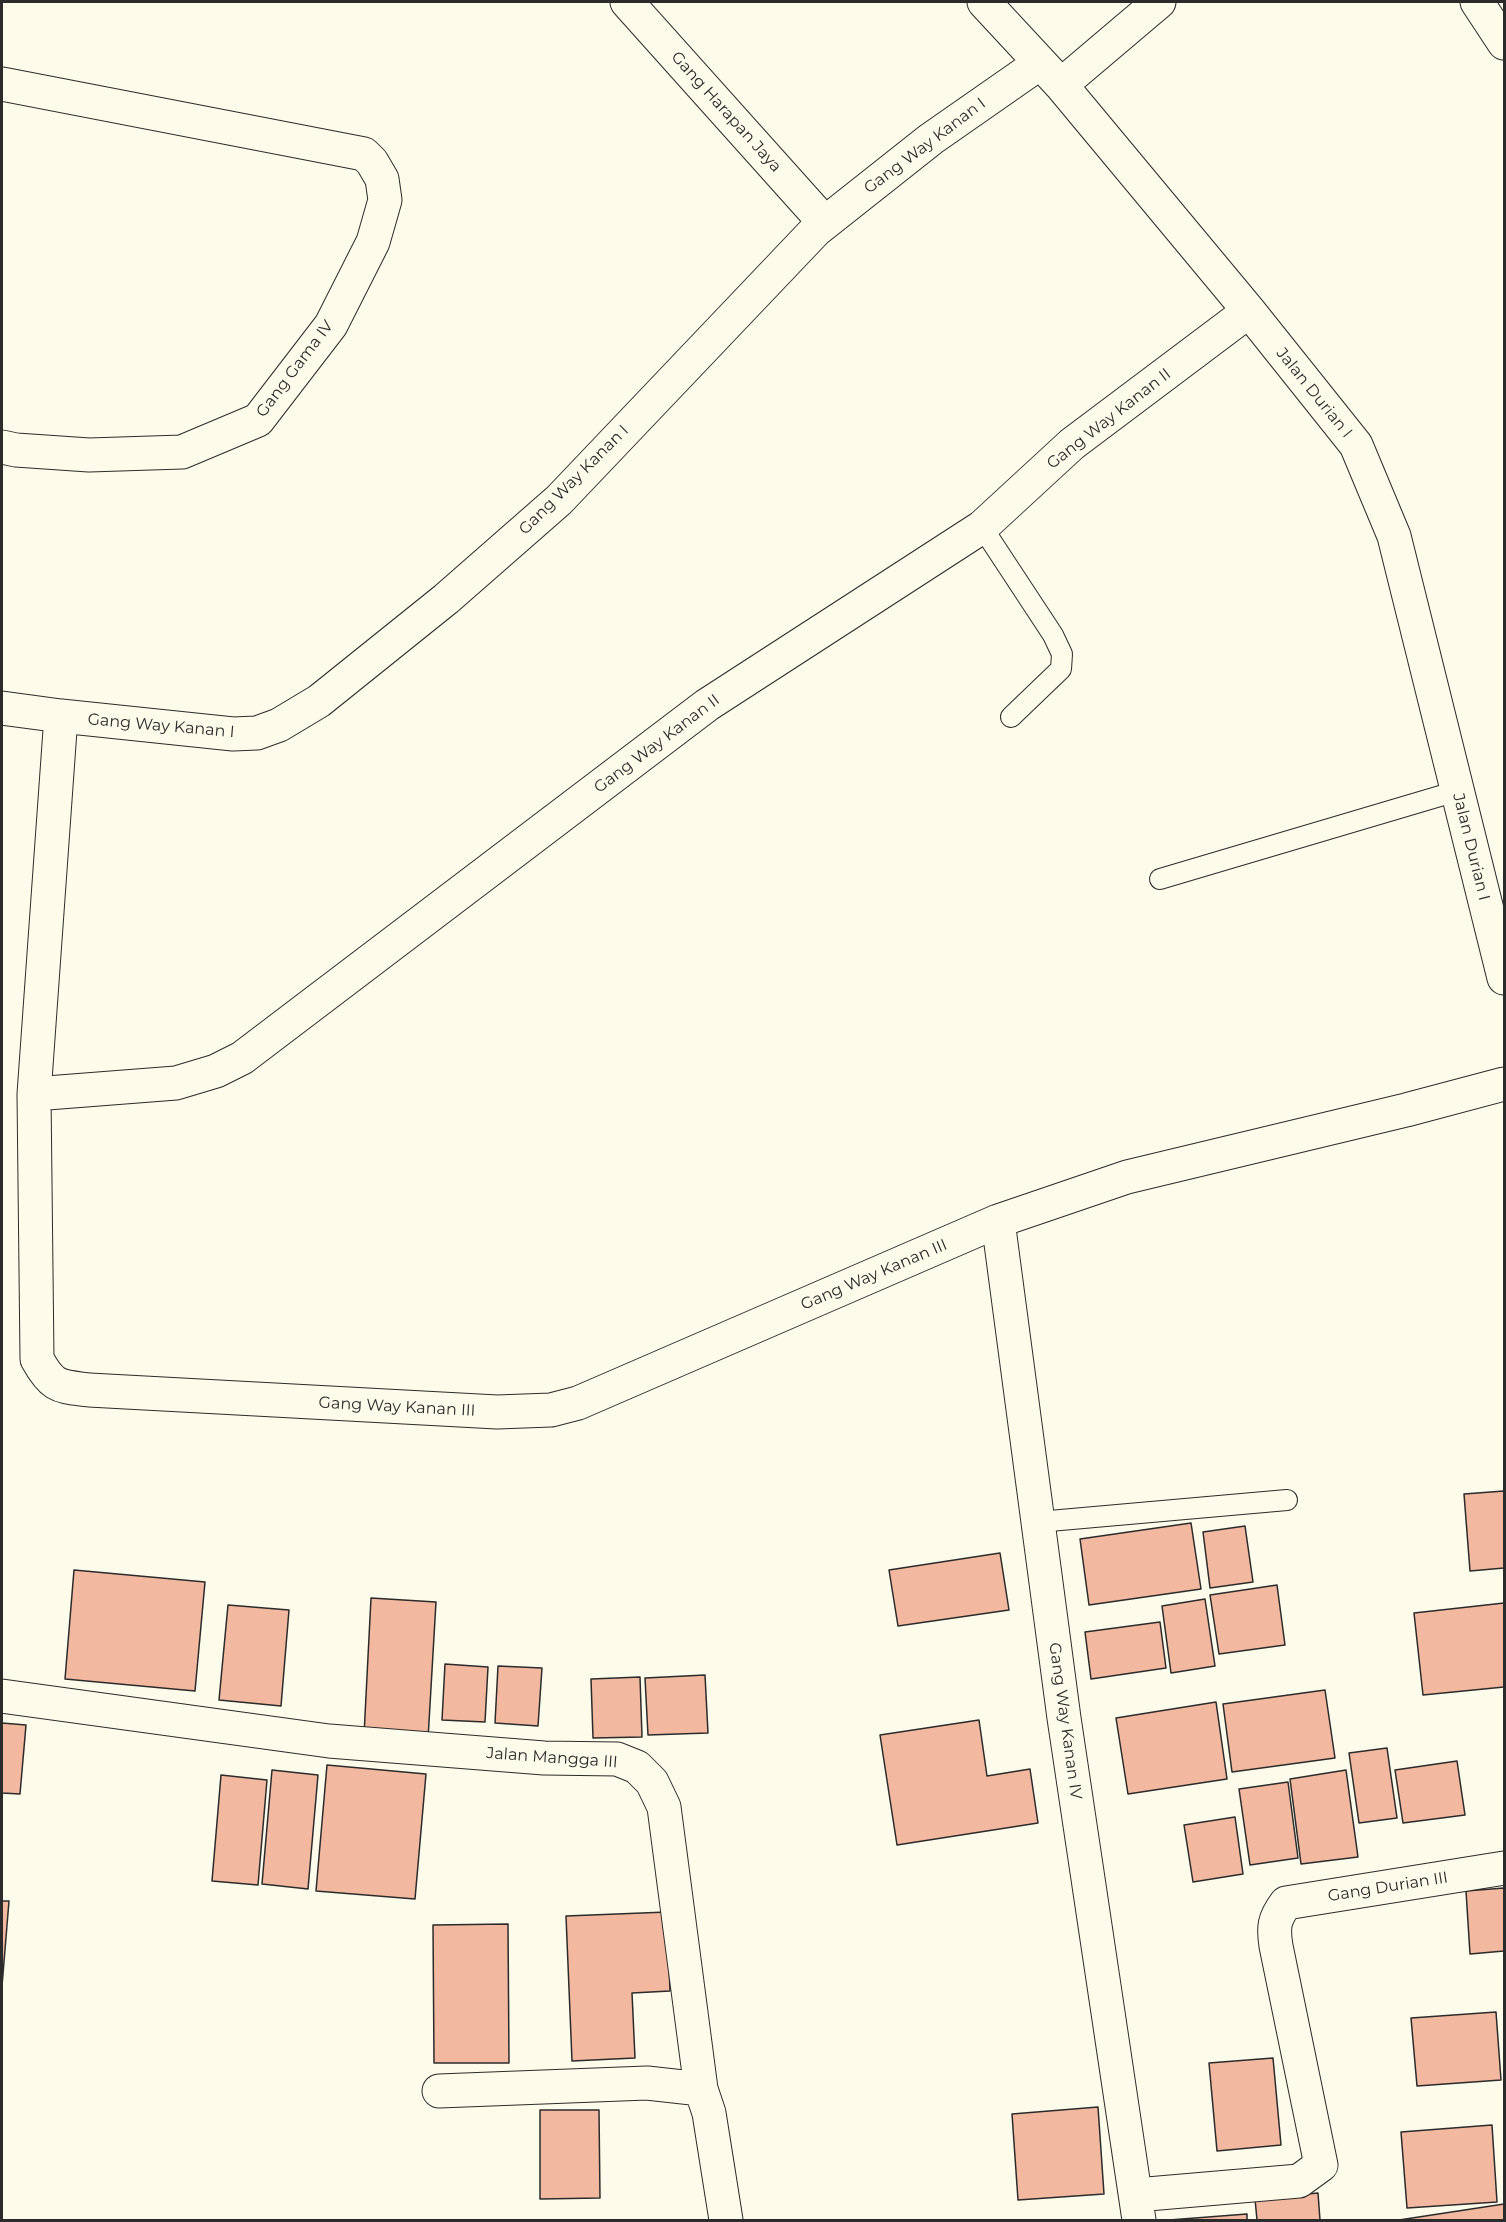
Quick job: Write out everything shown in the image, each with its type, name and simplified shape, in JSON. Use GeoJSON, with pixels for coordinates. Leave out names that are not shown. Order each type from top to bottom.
{"type":"FeatureCollection","features":[{"type":"Feature","properties":{"kind":"street","name":"Gang Harapan Jaya"},"geometry":{"type":"LineString","coordinates":[[627,2],[825,223]]}},
{"type":"Feature","properties":{"kind":"street","name":"Jalan Durian I"},"geometry":{"type":"LineString","coordinates":[[984,2],[1050,74],[1249,311],[1356,445],[1394,536],[1504,978]]}},
{"type":"Feature","properties":{"kind":"street","name":"Gang Way Kanan I"},"geometry":{"type":"LineString","coordinates":[[2,708],[241,734],[279,725],[319,701],[446,599],[559,500],[807,239],[825,223],[931,139],[1050,74],[1159,2]]}},
{"type":"Feature","properties":{"kind":"street"},"geometry":{"type":"LineString","coordinates":[[1477,2],[1504,43]]}},
{"type":"Feature","properties":{"kind":"street","name":"Gang Gama IV"},"geometry":{"type":"LineString","coordinates":[[2,84],[364,154],[372,162],[382,179],[385,200],[373,242],[331,325],[258,420],[182,452],[89,455],[2,447]]}},
{"type":"Feature","properties":{"kind":"street","name":"Gang Way Kanan II"},"geometry":{"type":"LineString","coordinates":[[34,1094],[176,1083],[216,1071],[242,1058],[707,705],[982,527],[1072,444],[1249,311]]}},
{"type":"Feature","properties":{"kind":"street","name":"Gang Way Kanan III"},"geometry":{"type":"LineString","coordinates":[[61,716],[34,1094],[37,1359],[45,1374],[57,1385],[89,1390],[497,1412],[551,1410],[578,1403],[998,1221],[1127,1177],[1394,1113],[1504,1084]]}},
{"type":"Feature","properties":{"kind":"street","name":"Gang Way Kanan IV"},"geometry":{"type":"LineString","coordinates":[[998,1221],[1064,1718],[1138,2208]]}},
{"type":"Feature","properties":{"kind":"street","name":"Jalan Mangga III"},"geometry":{"type":"LineString","coordinates":[[2,1696],[328,1741],[544,1758],[617,1759],[637,1767],[652,1782],[664,1807],[700,2089],[709,2113],[726,2220]]}},
{"type":"Feature","properties":{"kind":"street","name":"Gang Durian III"},"geometry":{"type":"LineString","coordinates":[[1138,2208],[1299,2181],[1321,2165],[1276,1946],[1274,1931],[1277,1916],[1286,1904],[1504,1868]]}},
{"type":"Feature","properties":{"kind":"street"},"geometry":{"type":"LineString","coordinates":[[439,2091],[647,2082],[700,2089]]}},
{"type":"Feature","properties":{"kind":"lane"},"geometry":{"type":"LineString","coordinates":[[982,527],[1053,635],[1062,654],[1061,669],[1011,717]]}},
{"type":"Feature","properties":{"kind":"lane"},"geometry":{"type":"LineString","coordinates":[[1160,879],[1457,791]]}},
{"type":"Feature","properties":{"kind":"lane"},"geometry":{"type":"LineString","coordinates":[[1038,1522],[1287,1500]]}},
{"type":"Feature","properties":{"kind":"building"},"geometry":{"type":"Polygon","coordinates":[[[1504,1491],[1504,1568],[1470,1571],[1464,1494],[1504,1491]]]}},
{"type":"Feature","properties":{"kind":"building"},"geometry":{"type":"Polygon","coordinates":[[[1191,1523],[1201,1589],[1089,1605],[1080,1539],[1191,1523]]]}},
{"type":"Feature","properties":{"kind":"building"},"geometry":{"type":"Polygon","coordinates":[[[1245,1526],[1253,1582],[1210,1588],[1203,1532],[1245,1526]]]}},
{"type":"Feature","properties":{"kind":"building"},"geometry":{"type":"Polygon","coordinates":[[[1000,1553],[1009,1610],[898,1626],[889,1570],[1000,1553]]]}},
{"type":"Feature","properties":{"kind":"building"},"geometry":{"type":"Polygon","coordinates":[[[74,1570],[205,1582],[195,1691],[65,1679],[74,1570]]]}},
{"type":"Feature","properties":{"kind":"building"},"geometry":{"type":"Polygon","coordinates":[[[1277,1585],[1285,1645],[1219,1654],[1210,1595],[1277,1585]]]}},
{"type":"Feature","properties":{"kind":"building"},"geometry":{"type":"Polygon","coordinates":[[[371,1598],[436,1602],[428,1739],[364,1735],[371,1598]]]}},
{"type":"Feature","properties":{"kind":"building"},"geometry":{"type":"Polygon","coordinates":[[[1205,1599],[1215,1666],[1171,1673],[1162,1606],[1205,1599]]]}},
{"type":"Feature","properties":{"kind":"building"},"geometry":{"type":"Polygon","coordinates":[[[1504,1603],[1504,1687],[1423,1695],[1414,1613],[1504,1603]]]}},
{"type":"Feature","properties":{"kind":"building"},"geometry":{"type":"Polygon","coordinates":[[[228,1605],[289,1610],[281,1706],[219,1700],[228,1605]]]}},
{"type":"Feature","properties":{"kind":"building"},"geometry":{"type":"Polygon","coordinates":[[[1160,1622],[1166,1668],[1091,1679],[1085,1632],[1160,1622]]]}},
{"type":"Feature","properties":{"kind":"building"},"geometry":{"type":"Polygon","coordinates":[[[445,1664],[488,1667],[485,1722],[442,1720],[445,1664]]]}},
{"type":"Feature","properties":{"kind":"building"},"geometry":{"type":"Polygon","coordinates":[[[498,1666],[542,1668],[538,1726],[495,1723],[498,1666]]]}},
{"type":"Feature","properties":{"kind":"building"},"geometry":{"type":"Polygon","coordinates":[[[705,1675],[708,1733],[648,1735],[645,1678],[705,1675]]]}},
{"type":"Feature","properties":{"kind":"building"},"geometry":{"type":"Polygon","coordinates":[[[640,1677],[642,1737],[593,1738],[591,1679],[640,1677]]]}},
{"type":"Feature","properties":{"kind":"building"},"geometry":{"type":"Polygon","coordinates":[[[1325,1690],[1335,1758],[1232,1772],[1223,1704],[1325,1690]]]}},
{"type":"Feature","properties":{"kind":"building"},"geometry":{"type":"Polygon","coordinates":[[[1216,1702],[1227,1779],[1128,1794],[1116,1718],[1216,1702]]]}},
{"type":"Feature","properties":{"kind":"building"},"geometry":{"type":"Polygon","coordinates":[[[979,1720],[987,1776],[1030,1769],[1038,1823],[897,1845],[880,1735],[979,1720]]]}},
{"type":"Feature","properties":{"kind":"building"},"geometry":{"type":"Polygon","coordinates":[[[2,1723],[26,1725],[20,1794],[2,1793],[2,1723]]]}},
{"type":"Feature","properties":{"kind":"building"},"geometry":{"type":"Polygon","coordinates":[[[1387,1748],[1397,1818],[1359,1823],[1349,1753],[1387,1748]]]}},
{"type":"Feature","properties":{"kind":"building"},"geometry":{"type":"Polygon","coordinates":[[[1457,1761],[1465,1815],[1403,1823],[1395,1770],[1457,1761]]]}},
{"type":"Feature","properties":{"kind":"building"},"geometry":{"type":"Polygon","coordinates":[[[327,1765],[426,1774],[415,1899],[316,1891],[327,1765]]]}},
{"type":"Feature","properties":{"kind":"building"},"geometry":{"type":"Polygon","coordinates":[[[272,1770],[318,1775],[308,1889],[262,1884],[272,1770]]]}},
{"type":"Feature","properties":{"kind":"building"},"geometry":{"type":"Polygon","coordinates":[[[1346,1770],[1358,1857],[1301,1864],[1290,1779],[1346,1770]]]}},
{"type":"Feature","properties":{"kind":"building"},"geometry":{"type":"Polygon","coordinates":[[[221,1775],[267,1780],[258,1885],[212,1881],[221,1775]]]}},
{"type":"Feature","properties":{"kind":"building"},"geometry":{"type":"Polygon","coordinates":[[[1288,1782],[1298,1858],[1250,1865],[1239,1789],[1288,1782]]]}},
{"type":"Feature","properties":{"kind":"building"},"geometry":{"type":"Polygon","coordinates":[[[1235,1817],[1243,1874],[1193,1882],[1184,1825],[1235,1817]]]}},
{"type":"Feature","properties":{"kind":"building"},"geometry":{"type":"Polygon","coordinates":[[[1504,1888],[1504,1951],[1470,1954],[1466,1891],[1504,1888]]]}},
{"type":"Feature","properties":{"kind":"building"},"geometry":{"type":"Polygon","coordinates":[[[2,1901],[9,1901],[2,1986],[2,1901]]]}},
{"type":"Feature","properties":{"kind":"building"},"geometry":{"type":"Polygon","coordinates":[[[667,1912],[670,1991],[632,1993],[635,2058],[572,2061],[566,1916],[667,1912]]]}},
{"type":"Feature","properties":{"kind":"building"},"geometry":{"type":"Polygon","coordinates":[[[508,1924],[509,2063],[434,2063],[433,1925],[508,1924]]]}},
{"type":"Feature","properties":{"kind":"building"},"geometry":{"type":"Polygon","coordinates":[[[1496,2012],[1501,2080],[1417,2086],[1411,2018],[1496,2012]]]}},
{"type":"Feature","properties":{"kind":"building"},"geometry":{"type":"Polygon","coordinates":[[[1273,2058],[1281,2145],[1217,2151],[1209,2063],[1273,2058]]]}},
{"type":"Feature","properties":{"kind":"building"},"geometry":{"type":"Polygon","coordinates":[[[1098,2107],[1104,2194],[1018,2200],[1012,2114],[1098,2107]]]}},
{"type":"Feature","properties":{"kind":"building"},"geometry":{"type":"Polygon","coordinates":[[[540,2110],[599,2110],[600,2198],[540,2199],[540,2110]]]}},
{"type":"Feature","properties":{"kind":"building"},"geometry":{"type":"Polygon","coordinates":[[[1492,2125],[1497,2202],[1407,2208],[1401,2132],[1492,2125]]]}},
{"type":"Feature","properties":{"kind":"building"},"geometry":{"type":"Polygon","coordinates":[[[1318,2193],[1320,2220],[1257,2220],[1255,2199],[1318,2193]]]}},
{"type":"Feature","properties":{"kind":"building"},"geometry":{"type":"Polygon","coordinates":[[[1504,2204],[1504,2220],[1399,2220],[1504,2204]]]}},
{"type":"Feature","properties":{"kind":"building"},"geometry":{"type":"Polygon","coordinates":[[[1247,2214],[1247,2220],[1169,2220],[1247,2214]]]}}]}
